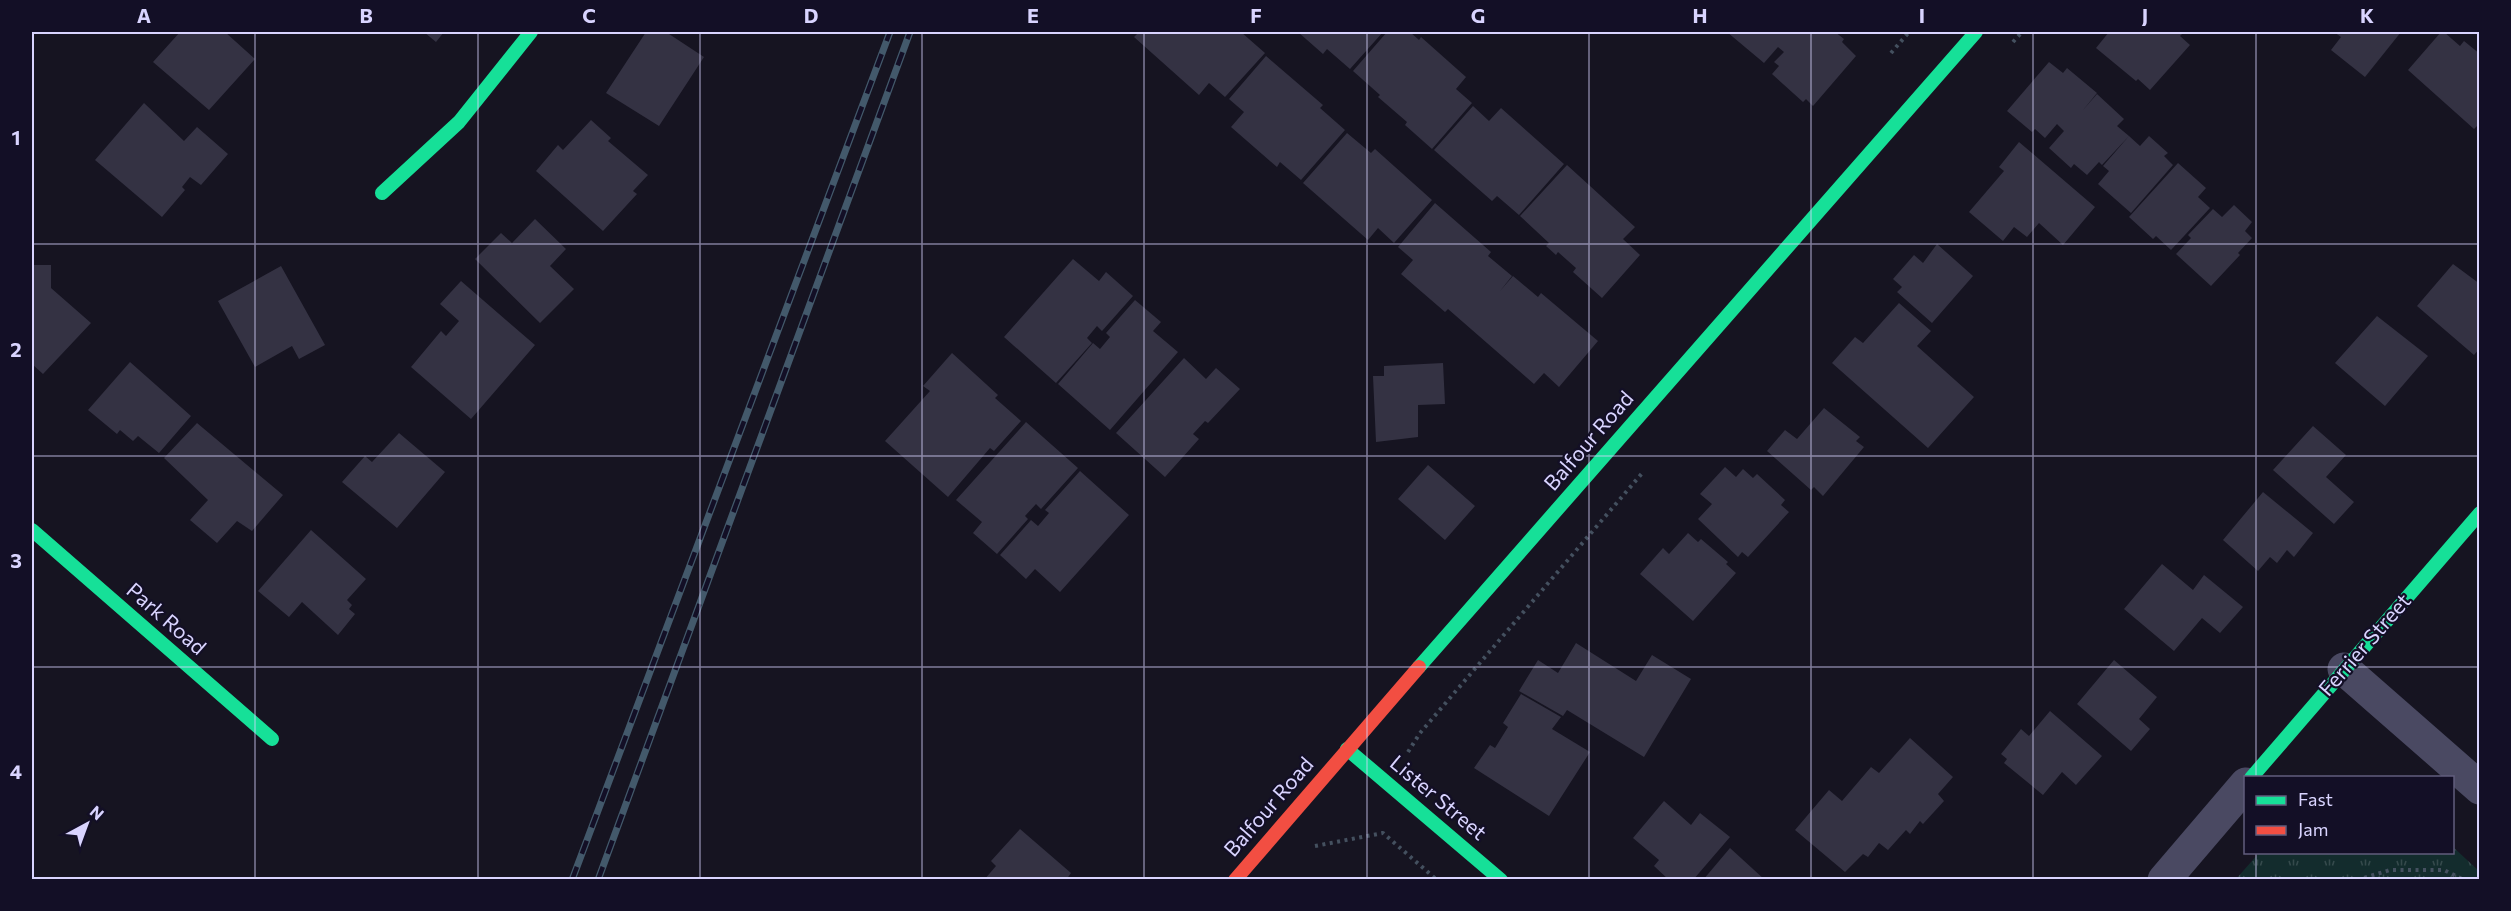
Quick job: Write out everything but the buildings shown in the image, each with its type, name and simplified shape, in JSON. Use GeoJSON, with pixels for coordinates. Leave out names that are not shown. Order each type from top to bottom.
{"type":"FeatureCollection","features":[{"type":"Feature","properties":{"kind":"main road"},"geometry":{"type":"LineString","coordinates":[[382,193],[459,122],[531,32]]}},
{"type":"Feature","properties":{"kind":"main road","name":"Balfour Road"},"geometry":{"type":"LineString","coordinates":[[1235,879],[1347,748],[1976,32]]}},
{"type":"Feature","properties":{"kind":"main road","name":"Ferrier Street"},"geometry":{"type":"LineString","coordinates":[[2252,776],[2480,513]]}},
{"type":"Feature","properties":{"kind":"main road","name":"Park Road"},"geometry":{"type":"LineString","coordinates":[[32,530],[272,740]]}},
{"type":"Feature","properties":{"kind":"main road","name":"Lister Street"},"geometry":{"type":"LineString","coordinates":[[1347,748],[1501,879]]}},
{"type":"Feature","properties":{"kind":"street"},"geometry":{"type":"LineString","coordinates":[[2344,669],[2480,788]]}},
{"type":"Feature","properties":{"kind":"street"},"geometry":{"type":"LineString","coordinates":[[2164,879],[2244,786]]}},
{"type":"Feature","properties":{"kind":"path"},"geometry":{"type":"LineString","coordinates":[[1891,53],[1909,32]]}},
{"type":"Feature","properties":{"kind":"path"},"geometry":{"type":"LineString","coordinates":[[1314,846],[1383,833],[1437,879]]}},
{"type":"Feature","properties":{"kind":"path"},"geometry":{"type":"LineString","coordinates":[[2357,879],[2390,870],[2444,870],[2464,879]]}},
{"type":"Feature","properties":{"kind":"green space"},"geometry":{"type":"Polygon","coordinates":[[[2454,848],[2479,871],[2479,879],[2236,879],[2258,854],[2454,854],[2454,848]]]}},
{"type":"Feature","properties":{"kind":"railway"},"geometry":{"type":"LineString","coordinates":[[572,880],[890,32]]}},
{"type":"Feature","properties":{"kind":"railway"},"geometry":{"type":"LineString","coordinates":[[598,880],[910,32]]}},
{"type":"Feature","properties":{"kind":"traffic: fast"},"geometry":{"type":"LineString","coordinates":[[382,193],[459,122],[531,32]]}},
{"type":"Feature","properties":{"kind":"traffic: fast"},"geometry":{"type":"LineString","coordinates":[[1419,667],[1976,32]]}},
{"type":"Feature","properties":{"kind":"traffic: fast"},"geometry":{"type":"LineString","coordinates":[[2253,776],[2480,513]]}},
{"type":"Feature","properties":{"kind":"traffic: fast"},"geometry":{"type":"LineString","coordinates":[[32,530],[272,739]]}},
{"type":"Feature","properties":{"kind":"traffic: fast"},"geometry":{"type":"LineString","coordinates":[[1347,749],[1501,880]]}},
{"type":"Feature","properties":{"kind":"traffic: jam"},"geometry":{"type":"LineString","coordinates":[[1235,880],[1419,667]]}}]}
